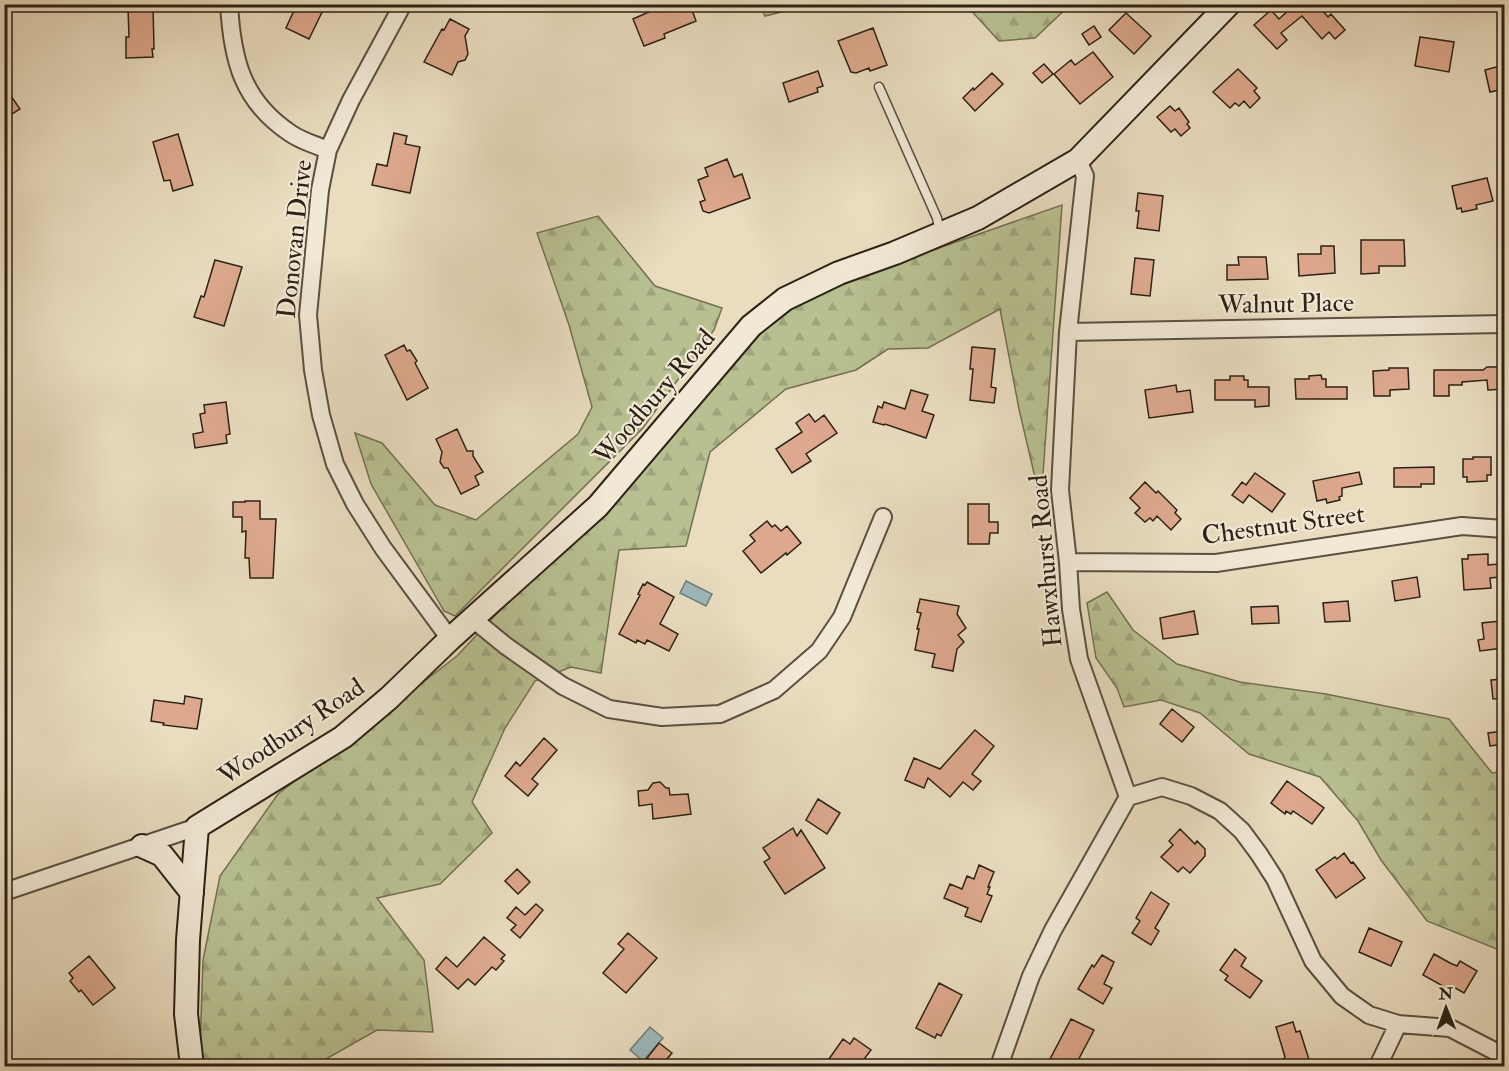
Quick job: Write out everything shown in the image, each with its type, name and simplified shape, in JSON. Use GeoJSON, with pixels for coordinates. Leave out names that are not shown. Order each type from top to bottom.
{"type":"FeatureCollection","features":[{"type":"Feature","properties":{"kind":"main road","name":"Woodbury Road"},"geometry":{"type":"LineString","coordinates":[[197,827],[343,737],[389,698],[450,639],[597,506],[751,326],[785,299],[839,273],[978,218],[1078,160],[1229,4]]}},
{"type":"Feature","properties":{"kind":"main road"},"geometry":{"type":"LineString","coordinates":[[192,1066],[186,1014],[188,940],[197,827]]}},
{"type":"Feature","properties":{"kind":"main road"},"geometry":{"type":"LineString","coordinates":[[142,846],[162,855],[192,893]]}},
{"type":"Feature","properties":{"kind":"street"},"geometry":{"type":"LineString","coordinates":[[229,4],[231,38],[242,79],[262,110],[291,134],[328,150]]}},
{"type":"Feature","properties":{"kind":"street","name":"Donovan Drive"},"geometry":{"type":"LineString","coordinates":[[403,4],[351,100],[328,150],[320,190],[308,315],[321,415],[335,464],[355,504],[383,548],[450,639]]}},
{"type":"Feature","properties":{"kind":"street","name":"Hawxhurst Road"},"geometry":{"type":"LineString","coordinates":[[1078,160],[1085,176],[1068,332],[1060,490],[1071,609],[1079,659],[1128,797]]}},
{"type":"Feature","properties":{"kind":"street","name":"Walnut Place"},"geometry":{"type":"LineString","coordinates":[[1068,332],[1504,324]]}},
{"type":"Feature","properties":{"kind":"street"},"geometry":{"type":"LineString","coordinates":[[473,619],[562,686],[609,709],[662,717],[720,714],[774,690],[819,651],[842,617],[883,517]]}},
{"type":"Feature","properties":{"kind":"street","name":"Chestnut Street"},"geometry":{"type":"LineString","coordinates":[[1068,562],[1216,563],[1462,525],[1504,529]]}},
{"type":"Feature","properties":{"kind":"street"},"geometry":{"type":"LineString","coordinates":[[999,1066],[1031,976],[1049,939],[1128,797],[1162,788],[1191,796],[1220,811],[1242,831],[1275,879],[1313,961],[1342,996],[1369,1015],[1398,1024],[1450,1029],[1504,1056]]}},
{"type":"Feature","properties":{"kind":"street"},"geometry":{"type":"LineString","coordinates":[[4,892],[197,827]]}},
{"type":"Feature","properties":{"kind":"street"},"geometry":{"type":"LineString","coordinates":[[1378,1066],[1398,1024]]}},
{"type":"Feature","properties":{"kind":"lane"},"geometry":{"type":"LineString","coordinates":[[879,87],[932,208],[940,234]]}},
{"type":"Feature","properties":{"kind":"green space"},"geometry":{"type":"Polygon","coordinates":[[[760,5],[809,5],[765,16],[760,5]]]}},
{"type":"Feature","properties":{"kind":"green space"},"geometry":{"type":"Polygon","coordinates":[[[966,5],[1070,5],[1035,38],[999,41],[966,5]]]}},
{"type":"Feature","properties":{"kind":"green space"},"geometry":{"type":"Polygon","coordinates":[[[1062,205],[1041,503],[1019,409],[1000,309],[928,348],[888,349],[856,370],[786,389],[710,452],[686,546],[619,550],[601,673],[571,667],[535,681],[505,728],[472,802],[492,833],[440,884],[377,898],[424,960],[433,1032],[377,1030],[319,1063],[230,1059],[228,1066],[204,1066],[200,1049],[203,960],[220,876],[278,794],[457,656],[790,300],[1062,205]]]}},
{"type":"Feature","properties":{"kind":"green space"},"geometry":{"type":"Polygon","coordinates":[[[598,216],[655,286],[722,308],[714,330],[643,428],[455,616],[444,611],[371,484],[355,433],[382,443],[435,505],[476,520],[578,434],[592,407],[569,325],[537,233],[598,216]]]}},
{"type":"Feature","properties":{"kind":"green space"},"geometry":{"type":"Polygon","coordinates":[[[1107,592],[1133,630],[1177,664],[1240,682],[1326,694],[1449,719],[1492,773],[1504,771],[1504,952],[1427,921],[1381,860],[1358,821],[1320,777],[1249,754],[1200,713],[1161,700],[1124,707],[1117,688],[1096,658],[1087,603],[1107,592]]]}},
{"type":"Feature","properties":{"kind":"water"},"geometry":{"type":"Polygon","coordinates":[[[686,581],[712,594],[706,606],[680,593],[686,581]]]}},
{"type":"Feature","properties":{"kind":"water"},"geometry":{"type":"Polygon","coordinates":[[[650,1027],[663,1038],[643,1061],[630,1050],[650,1027]]]}},
{"type":"Feature","properties":{"kind":"building"},"geometry":{"type":"Polygon","coordinates":[[[297,4],[326,4],[309,39],[286,28],[297,4]]]}},
{"type":"Feature","properties":{"kind":"building"},"geometry":{"type":"Polygon","coordinates":[[[667,4],[690,4],[696,21],[664,34],[665,38],[644,46],[633,19],[667,4]]]}},
{"type":"Feature","properties":{"kind":"building"},"geometry":{"type":"Polygon","coordinates":[[[1292,4],[1317,4],[1328,17],[1331,14],[1345,30],[1335,39],[1329,32],[1322,39],[1302,16],[1281,33],[1287,40],[1277,49],[1254,25],[1271,10],[1279,19],[1293,6],[1292,4]]]}},
{"type":"Feature","properties":{"kind":"building"},"geometry":{"type":"Polygon","coordinates":[[[153,7],[153,57],[126,58],[126,37],[129,37],[128,8],[153,7]]]}},
{"type":"Feature","properties":{"kind":"building"},"geometry":{"type":"Polygon","coordinates":[[[1126,13],[1151,36],[1134,54],[1109,30],[1126,13]]]}},
{"type":"Feature","properties":{"kind":"building"},"geometry":{"type":"Polygon","coordinates":[[[450,19],[469,29],[465,36],[468,54],[465,60],[458,62],[452,75],[424,62],[450,19]]]}},
{"type":"Feature","properties":{"kind":"building"},"geometry":{"type":"Polygon","coordinates":[[[1094,26],[1101,37],[1089,45],[1082,34],[1094,26]]]}},
{"type":"Feature","properties":{"kind":"building"},"geometry":{"type":"Polygon","coordinates":[[[873,28],[887,65],[870,71],[869,68],[856,73],[851,72],[838,41],[873,28]]]}},
{"type":"Feature","properties":{"kind":"building"},"geometry":{"type":"Polygon","coordinates":[[[1420,37],[1454,42],[1449,72],[1415,66],[1420,37]]]}},
{"type":"Feature","properties":{"kind":"building"},"geometry":{"type":"Polygon","coordinates":[[[1093,52],[1113,77],[1080,104],[1054,74],[1071,60],[1075,65],[1093,52]]]}},
{"type":"Feature","properties":{"kind":"building"},"geometry":{"type":"Polygon","coordinates":[[[1044,64],[1053,74],[1042,83],[1033,73],[1044,64]]]}},
{"type":"Feature","properties":{"kind":"building"},"geometry":{"type":"Polygon","coordinates":[[[1504,65],[1504,89],[1490,92],[1485,70],[1504,65]]]}},
{"type":"Feature","properties":{"kind":"building"},"geometry":{"type":"Polygon","coordinates":[[[1238,69],[1257,88],[1254,91],[1260,98],[1250,108],[1244,101],[1239,106],[1235,103],[1230,108],[1213,92],[1238,69]]]}},
{"type":"Feature","properties":{"kind":"building"},"geometry":{"type":"Polygon","coordinates":[[[818,71],[823,86],[817,88],[818,92],[789,102],[783,83],[818,71]]]}},
{"type":"Feature","properties":{"kind":"building"},"geometry":{"type":"Polygon","coordinates":[[[992,73],[1003,84],[975,111],[963,98],[992,73]]]}},
{"type":"Feature","properties":{"kind":"building"},"geometry":{"type":"Polygon","coordinates":[[[4,86],[20,109],[4,119],[4,86]]]}},
{"type":"Feature","properties":{"kind":"building"},"geometry":{"type":"Polygon","coordinates":[[[1170,106],[1175,111],[1179,108],[1189,122],[1187,124],[1190,128],[1181,136],[1175,129],[1171,132],[1157,117],[1170,106]]]}},
{"type":"Feature","properties":{"kind":"building"},"geometry":{"type":"Polygon","coordinates":[[[394,133],[407,136],[405,144],[420,147],[410,193],[372,185],[377,164],[387,166],[394,133]]]}},
{"type":"Feature","properties":{"kind":"building"},"geometry":{"type":"Polygon","coordinates":[[[178,134],[193,185],[173,191],[170,180],[164,181],[153,142],[178,134]]]}},
{"type":"Feature","properties":{"kind":"building"},"geometry":{"type":"Polygon","coordinates":[[[727,159],[734,177],[742,174],[750,198],[709,213],[703,211],[700,202],[705,200],[698,180],[708,176],[705,168],[727,159]]]}},
{"type":"Feature","properties":{"kind":"building"},"geometry":{"type":"Polygon","coordinates":[[[1487,178],[1493,201],[1476,205],[1477,209],[1462,212],[1461,208],[1457,209],[1452,186],[1487,178]]]}},
{"type":"Feature","properties":{"kind":"building"},"geometry":{"type":"Polygon","coordinates":[[[1138,193],[1163,196],[1159,231],[1137,228],[1138,193]]]}},
{"type":"Feature","properties":{"kind":"building"},"geometry":{"type":"Polygon","coordinates":[[[1361,240],[1404,240],[1405,266],[1379,266],[1379,273],[1361,274],[1361,240]]]}},
{"type":"Feature","properties":{"kind":"building"},"geometry":{"type":"Polygon","coordinates":[[[1321,246],[1334,246],[1335,273],[1299,276],[1298,254],[1321,254],[1321,246]]]}},
{"type":"Feature","properties":{"kind":"building"},"geometry":{"type":"Polygon","coordinates":[[[1238,257],[1266,257],[1268,279],[1227,280],[1227,265],[1239,265],[1238,257]]]}},
{"type":"Feature","properties":{"kind":"building"},"geometry":{"type":"Polygon","coordinates":[[[1135,258],[1154,260],[1150,296],[1131,294],[1135,258]]]}},
{"type":"Feature","properties":{"kind":"building"},"geometry":{"type":"Polygon","coordinates":[[[215,260],[242,267],[224,326],[194,317],[201,296],[204,297],[215,260]]]}},
{"type":"Feature","properties":{"kind":"building"},"geometry":{"type":"Polygon","coordinates":[[[404,345],[417,361],[415,363],[428,388],[407,400],[385,355],[404,345]]]}},
{"type":"Feature","properties":{"kind":"building"},"geometry":{"type":"Polygon","coordinates":[[[972,347],[995,349],[991,387],[996,388],[994,403],[970,400],[973,369],[970,369],[972,347]]]}},
{"type":"Feature","properties":{"kind":"building"},"geometry":{"type":"Polygon","coordinates":[[[1487,367],[1504,367],[1504,389],[1488,390],[1487,380],[1462,382],[1462,385],[1449,385],[1449,396],[1434,396],[1434,370],[1483,370],[1487,367]]]}},
{"type":"Feature","properties":{"kind":"building"},"geometry":{"type":"Polygon","coordinates":[[[1389,368],[1408,368],[1409,389],[1390,390],[1390,396],[1374,396],[1373,371],[1389,370],[1389,368]]]}},
{"type":"Feature","properties":{"kind":"building"},"geometry":{"type":"Polygon","coordinates":[[[1321,375],[1322,379],[1326,379],[1326,387],[1347,387],[1347,399],[1296,399],[1295,379],[1309,379],[1309,376],[1321,375]]]}},
{"type":"Feature","properties":{"kind":"building"},"geometry":{"type":"Polygon","coordinates":[[[1230,376],[1244,376],[1244,380],[1248,380],[1248,387],[1269,387],[1269,406],[1255,407],[1255,400],[1215,400],[1215,380],[1230,380],[1230,376]]]}},
{"type":"Feature","properties":{"kind":"building"},"geometry":{"type":"Polygon","coordinates":[[[1176,385],[1177,392],[1190,390],[1193,412],[1149,418],[1145,390],[1176,385]]]}},
{"type":"Feature","properties":{"kind":"building"},"geometry":{"type":"Polygon","coordinates":[[[911,390],[928,395],[922,411],[934,415],[926,438],[873,422],[878,406],[882,408],[884,402],[905,409],[911,390]]]}},
{"type":"Feature","properties":{"kind":"building"},"geometry":{"type":"Polygon","coordinates":[[[226,402],[230,434],[226,435],[227,443],[195,448],[193,434],[203,432],[200,414],[205,413],[204,405],[226,402]]]}},
{"type":"Feature","properties":{"kind":"building"},"geometry":{"type":"Polygon","coordinates":[[[809,414],[815,422],[824,415],[837,433],[806,454],[811,461],[792,473],[776,449],[802,432],[796,423],[809,414]]]}},
{"type":"Feature","properties":{"kind":"building"},"geometry":{"type":"Polygon","coordinates":[[[457,429],[467,451],[473,451],[473,456],[483,472],[475,476],[479,485],[461,494],[448,468],[444,468],[440,462],[442,452],[436,439],[457,429]]]}},
{"type":"Feature","properties":{"kind":"building"},"geometry":{"type":"Polygon","coordinates":[[[1473,457],[1491,457],[1491,475],[1487,475],[1487,481],[1467,482],[1467,477],[1463,477],[1463,459],[1473,459],[1473,457]]]}},
{"type":"Feature","properties":{"kind":"building"},"geometry":{"type":"Polygon","coordinates":[[[1434,467],[1434,484],[1421,484],[1421,487],[1394,487],[1394,468],[1434,467]]]}},
{"type":"Feature","properties":{"kind":"building"},"geometry":{"type":"Polygon","coordinates":[[[1359,472],[1362,484],[1342,488],[1340,500],[1327,503],[1326,499],[1317,501],[1313,481],[1359,472]]]}},
{"type":"Feature","properties":{"kind":"building"},"geometry":{"type":"Polygon","coordinates":[[[1255,473],[1285,494],[1272,512],[1249,495],[1243,503],[1232,495],[1242,482],[1246,485],[1255,473]]]}},
{"type":"Feature","properties":{"kind":"building"},"geometry":{"type":"Polygon","coordinates":[[[1145,482],[1177,510],[1175,513],[1181,519],[1171,530],[1157,516],[1153,521],[1150,518],[1145,522],[1135,513],[1140,508],[1130,498],[1145,482]]]}},
{"type":"Feature","properties":{"kind":"building"},"geometry":{"type":"Polygon","coordinates":[[[260,501],[260,519],[276,519],[273,578],[250,578],[249,558],[245,558],[246,531],[242,532],[242,517],[233,517],[233,502],[260,501]]]}},
{"type":"Feature","properties":{"kind":"building"},"geometry":{"type":"Polygon","coordinates":[[[968,504],[989,504],[989,522],[998,522],[998,533],[990,533],[989,544],[968,544],[968,504]]]}},
{"type":"Feature","properties":{"kind":"building"},"geometry":{"type":"Polygon","coordinates":[[[767,521],[772,527],[775,525],[781,531],[787,526],[801,543],[761,573],[743,551],[755,541],[750,535],[767,521]]]}},
{"type":"Feature","properties":{"kind":"building"},"geometry":{"type":"Polygon","coordinates":[[[1488,554],[1488,565],[1499,564],[1500,577],[1490,578],[1491,588],[1464,590],[1462,559],[1468,559],[1468,555],[1488,554]]]}},
{"type":"Feature","properties":{"kind":"building"},"geometry":{"type":"Polygon","coordinates":[[[1417,577],[1420,597],[1395,601],[1392,581],[1417,577]]]}},
{"type":"Feature","properties":{"kind":"building"},"geometry":{"type":"Polygon","coordinates":[[[647,582],[674,597],[660,624],[678,634],[669,651],[647,640],[645,644],[637,640],[636,643],[619,634],[640,595],[638,594],[643,584],[647,582]]]}},
{"type":"Feature","properties":{"kind":"building"},"geometry":{"type":"Polygon","coordinates":[[[920,599],[959,606],[957,614],[966,628],[958,635],[964,642],[957,649],[953,671],[932,667],[935,654],[915,650],[921,613],[917,612],[920,599]]]}},
{"type":"Feature","properties":{"kind":"building"},"geometry":{"type":"Polygon","coordinates":[[[1348,601],[1350,621],[1325,622],[1323,603],[1348,601]]]}},
{"type":"Feature","properties":{"kind":"building"},"geometry":{"type":"Polygon","coordinates":[[[1278,606],[1279,623],[1252,624],[1251,607],[1278,606]]]}},
{"type":"Feature","properties":{"kind":"building"},"geometry":{"type":"Polygon","coordinates":[[[1194,611],[1198,634],[1163,639],[1160,618],[1194,611]]]}},
{"type":"Feature","properties":{"kind":"building"},"geometry":{"type":"Polygon","coordinates":[[[1500,621],[1503,648],[1480,651],[1478,640],[1484,639],[1482,623],[1500,621]]]}},
{"type":"Feature","properties":{"kind":"building"},"geometry":{"type":"Polygon","coordinates":[[[1504,679],[1504,698],[1493,699],[1491,680],[1504,679]]]}},
{"type":"Feature","properties":{"kind":"building"},"geometry":{"type":"Polygon","coordinates":[[[185,696],[202,699],[197,729],[163,725],[164,723],[151,721],[154,700],[184,704],[185,696]]]}},
{"type":"Feature","properties":{"kind":"building"},"geometry":{"type":"Polygon","coordinates":[[[1172,709],[1194,727],[1182,742],[1160,724],[1172,709]]]}},
{"type":"Feature","properties":{"kind":"building"},"geometry":{"type":"Polygon","coordinates":[[[975,730],[994,746],[972,774],[981,781],[973,790],[963,782],[950,797],[928,778],[924,788],[905,780],[914,758],[940,769],[975,730]]]}},
{"type":"Feature","properties":{"kind":"building"},"geometry":{"type":"Polygon","coordinates":[[[1504,731],[1504,744],[1490,746],[1488,733],[1504,731]]]}},
{"type":"Feature","properties":{"kind":"building"},"geometry":{"type":"Polygon","coordinates":[[[544,738],[557,750],[532,779],[538,784],[528,796],[505,776],[516,762],[520,766],[544,738]]]}},
{"type":"Feature","properties":{"kind":"building"},"geometry":{"type":"Polygon","coordinates":[[[1287,781],[1324,808],[1312,824],[1293,811],[1291,814],[1286,811],[1285,814],[1271,803],[1287,781]]]}},
{"type":"Feature","properties":{"kind":"building"},"geometry":{"type":"Polygon","coordinates":[[[660,782],[669,788],[670,795],[688,794],[691,814],[653,819],[652,804],[639,806],[638,791],[648,790],[653,783],[660,782]]]}},
{"type":"Feature","properties":{"kind":"building"},"geometry":{"type":"Polygon","coordinates":[[[818,799],[840,813],[827,834],[806,820],[818,799]]]}},
{"type":"Feature","properties":{"kind":"building"},"geometry":{"type":"Polygon","coordinates":[[[793,828],[797,836],[801,830],[825,868],[785,894],[764,862],[770,858],[763,848],[793,828]]]}},
{"type":"Feature","properties":{"kind":"building"},"geometry":{"type":"Polygon","coordinates":[[[1180,829],[1195,844],[1197,841],[1205,849],[1205,856],[1190,873],[1183,867],[1178,872],[1161,857],[1173,845],[1169,841],[1180,829]]]}},
{"type":"Feature","properties":{"kind":"building"},"geometry":{"type":"Polygon","coordinates":[[[1344,853],[1365,878],[1336,898],[1316,870],[1344,853]]]}},
{"type":"Feature","properties":{"kind":"building"},"geometry":{"type":"Polygon","coordinates":[[[979,865],[994,872],[987,894],[992,896],[981,922],[965,916],[968,908],[944,898],[950,884],[962,889],[967,876],[974,879],[979,865]]]}},
{"type":"Feature","properties":{"kind":"building"},"geometry":{"type":"Polygon","coordinates":[[[517,869],[530,882],[518,894],[505,881],[517,869]]]}},
{"type":"Feature","properties":{"kind":"building"},"geometry":{"type":"Polygon","coordinates":[[[1151,892],[1169,904],[1155,928],[1159,931],[1151,945],[1132,933],[1140,921],[1136,918],[1151,892]]]}},
{"type":"Feature","properties":{"kind":"building"},"geometry":{"type":"Polygon","coordinates":[[[536,904],[543,910],[520,938],[511,930],[516,925],[507,918],[516,907],[525,915],[536,904]]]}},
{"type":"Feature","properties":{"kind":"building"},"geometry":{"type":"Polygon","coordinates":[[[1369,928],[1402,942],[1391,966],[1359,952],[1369,928]]]}},
{"type":"Feature","properties":{"kind":"building"},"geometry":{"type":"Polygon","coordinates":[[[628,933],[657,958],[626,993],[603,973],[624,949],[618,944],[628,933]]]}},
{"type":"Feature","properties":{"kind":"building"},"geometry":{"type":"Polygon","coordinates":[[[484,937],[505,955],[501,959],[504,961],[496,970],[492,967],[475,985],[468,979],[458,989],[436,969],[446,957],[457,967],[484,937]]]}},
{"type":"Feature","properties":{"kind":"building"},"geometry":{"type":"Polygon","coordinates":[[[1235,949],[1246,958],[1241,966],[1262,981],[1250,998],[1225,980],[1228,976],[1220,970],[1235,949]]]}},
{"type":"Feature","properties":{"kind":"building"},"geometry":{"type":"Polygon","coordinates":[[[1434,954],[1457,966],[1460,961],[1477,971],[1464,993],[1452,986],[1450,990],[1423,975],[1434,954]]]}},
{"type":"Feature","properties":{"kind":"building"},"geometry":{"type":"Polygon","coordinates":[[[1102,955],[1114,962],[1104,984],[1112,988],[1103,1004],[1078,989],[1092,965],[1094,967],[1102,955]]]}},
{"type":"Feature","properties":{"kind":"building"},"geometry":{"type":"Polygon","coordinates":[[[89,956],[115,988],[93,1005],[70,981],[73,978],[69,973],[89,956]]]}},
{"type":"Feature","properties":{"kind":"building"},"geometry":{"type":"Polygon","coordinates":[[[939,983],[962,995],[941,1036],[937,1034],[935,1038],[916,1028],[939,983]]]}},
{"type":"Feature","properties":{"kind":"building"},"geometry":{"type":"Polygon","coordinates":[[[1071,1019],[1094,1030],[1075,1066],[1060,1066],[1049,1061],[1071,1019]]]}},
{"type":"Feature","properties":{"kind":"building"},"geometry":{"type":"Polygon","coordinates":[[[1293,1022],[1296,1032],[1300,1031],[1311,1066],[1279,1066],[1285,1057],[1276,1027],[1293,1022]]]}},
{"type":"Feature","properties":{"kind":"building"},"geometry":{"type":"Polygon","coordinates":[[[854,1038],[871,1050],[859,1066],[824,1066],[843,1039],[850,1044],[854,1038]]]}},
{"type":"Feature","properties":{"kind":"building"},"geometry":{"type":"Polygon","coordinates":[[[659,1043],[672,1053],[661,1066],[647,1058],[659,1043]]]}}]}
